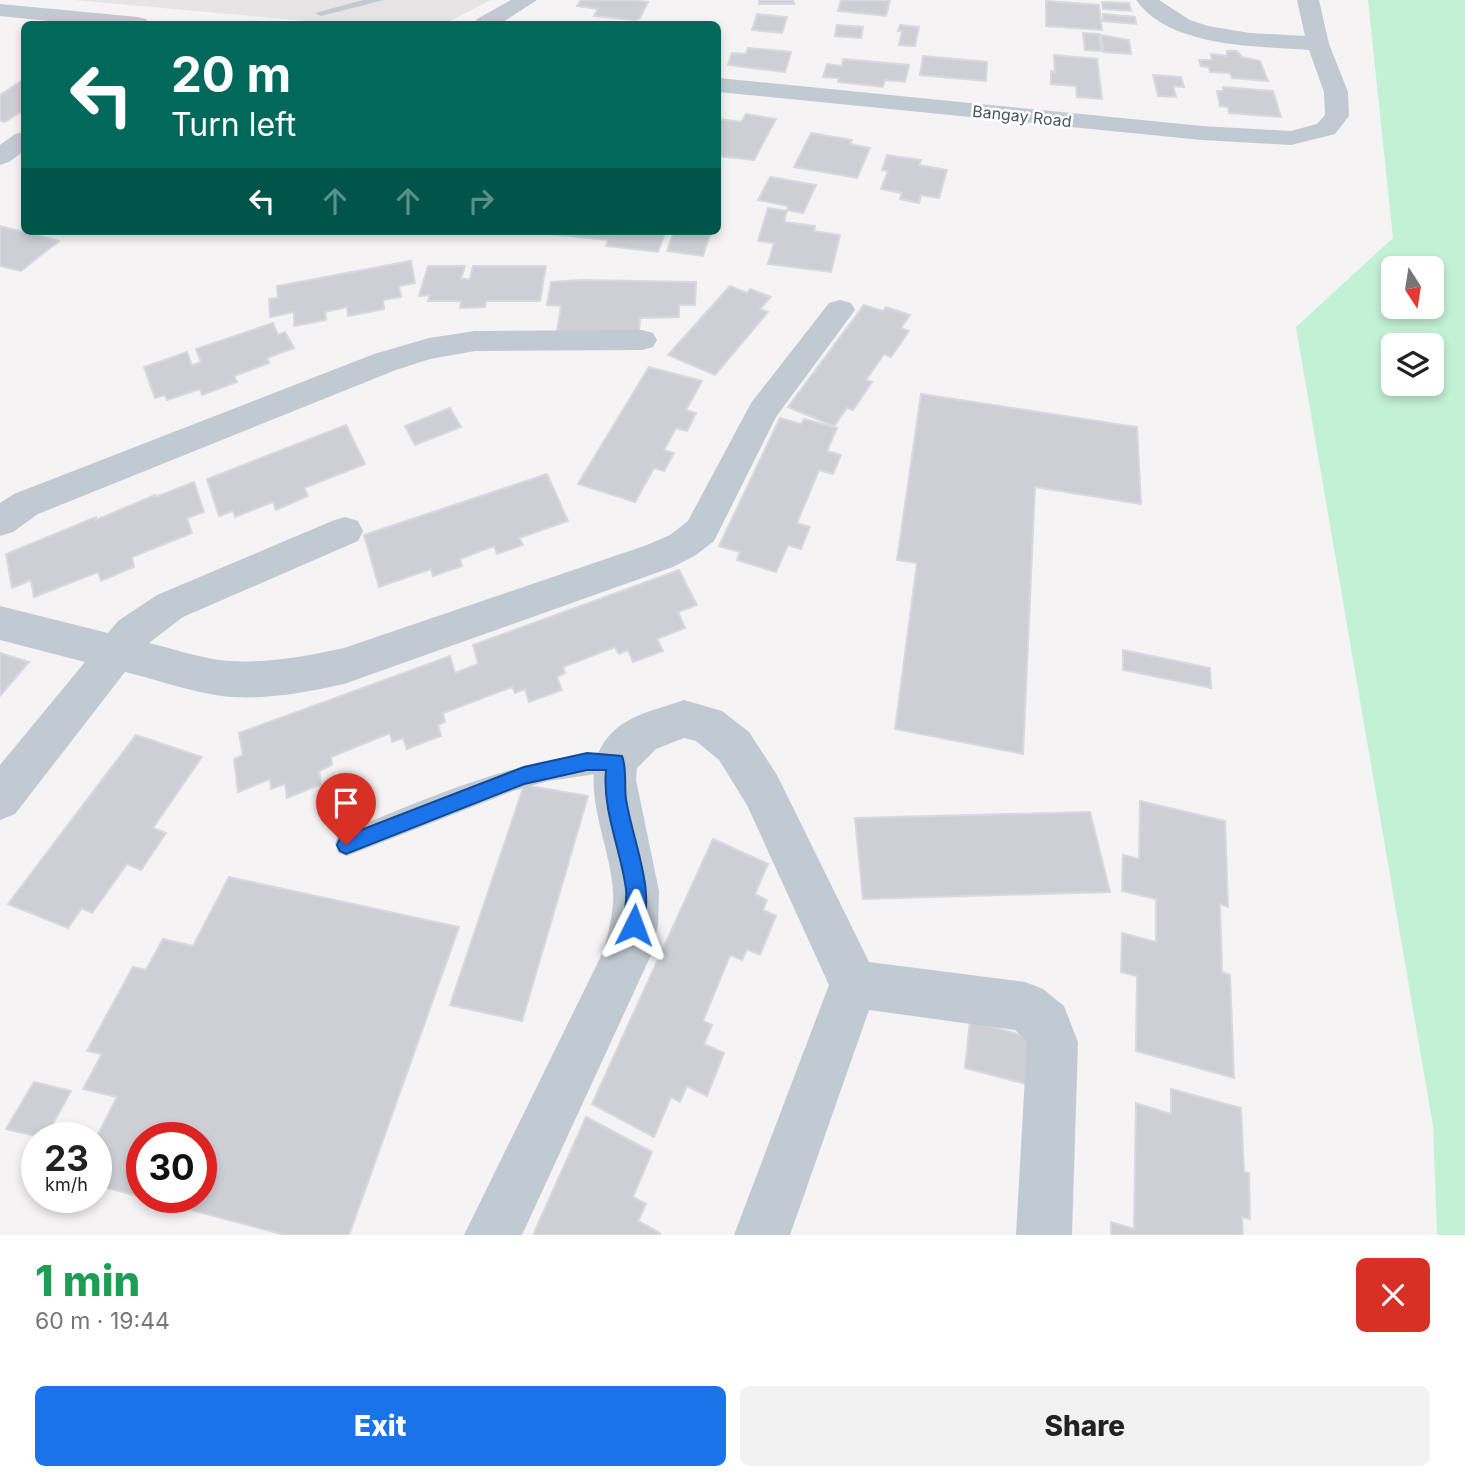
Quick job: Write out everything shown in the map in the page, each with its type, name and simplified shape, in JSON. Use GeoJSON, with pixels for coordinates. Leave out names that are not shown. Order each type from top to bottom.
{"type":"FeatureCollection","features":[{"type":"Feature","properties":{"kind":"street"},"geometry":{"type":"LineString","coordinates":[[490,21],[526,0]]}},
{"type":"Feature","properties":{"kind":"street"},"geometry":{"type":"LineString","coordinates":[[1147,0],[1173,22],[1199,31],[1318,44],[1308,0]]}},
{"type":"Feature","properties":{"kind":"street"},"geometry":{"type":"LineString","coordinates":[[0,10],[108,21]]}},
{"type":"Feature","properties":{"kind":"street","name":"Bangay Road"},"geometry":{"type":"LineString","coordinates":[[721,85],[1202,133],[1291,138],[1316,134],[1326,129],[1337,116],[1336,92],[1318,44]]}},
{"type":"Feature","properties":{"kind":"street"},"geometry":{"type":"LineString","coordinates":[[0,157],[21,141]]}},
{"type":"Feature","properties":{"kind":"street"},"geometry":{"type":"LineString","coordinates":[[0,623],[215,677],[257,679],[299,676],[344,666],[683,545],[701,531],[763,411],[840,310]]}},
{"type":"Feature","properties":{"kind":"street"},"geometry":{"type":"LineString","coordinates":[[0,522],[26,504],[372,367],[429,349],[475,341],[642,340]]}},
{"type":"Feature","properties":{"kind":"street"},"geometry":{"type":"LineString","coordinates":[[0,799],[132,633],[170,606],[345,531]]}},
{"type":"Feature","properties":{"kind":"street"},"geometry":{"type":"LineString","coordinates":[[492,1235],[627,955],[634,925],[636,891],[619,813],[614,780],[615,762],[628,745],[641,735],[684,719],[707,725],[734,746],[762,790],[854,984],[762,1235]]}},
{"type":"Feature","properties":{"kind":"street"},"geometry":{"type":"LineString","coordinates":[[854,984],[1025,1007],[1046,1024],[1053,1042],[1044,1235]]}},
{"type":"Feature","properties":{"kind":"lane"},"geometry":{"type":"LineString","coordinates":[[312,0],[317,17],[378,0]]}},
{"type":"Feature","properties":{"kind":"lane"},"geometry":{"type":"LineString","coordinates":[[346,845],[524,775],[578,763],[615,762]]}},
{"type":"Feature","properties":{"kind":"shaded area"},"geometry":{"type":"Polygon","coordinates":[[[74,0],[491,0],[450,21],[305,21],[74,0]]]}},
{"type":"Feature","properties":{"kind":"green space"},"geometry":{"type":"Polygon","coordinates":[[[1368,0],[1465,0],[1465,1235],[1437,1235],[1433,1126],[1296,327],[1393,238],[1368,0]]]}},
{"type":"Feature","properties":{"kind":"building"},"geometry":{"type":"Polygon","coordinates":[[[581,0],[648,2],[640,18],[635,20],[594,16],[598,9],[577,6],[581,0]]]}},
{"type":"Feature","properties":{"kind":"building"},"geometry":{"type":"Polygon","coordinates":[[[759,0],[793,0],[794,4],[759,4],[759,0]]]}},
{"type":"Feature","properties":{"kind":"building"},"geometry":{"type":"Polygon","coordinates":[[[841,0],[890,0],[886,16],[838,11],[841,0]]]}},
{"type":"Feature","properties":{"kind":"building"},"geometry":{"type":"Polygon","coordinates":[[[1046,1],[1099,5],[1102,30],[1046,26],[1046,1]]]}},
{"type":"Feature","properties":{"kind":"building"},"geometry":{"type":"Polygon","coordinates":[[[1102,2],[1129,3],[1131,11],[1103,9],[1102,2]]]}},
{"type":"Feature","properties":{"kind":"building"},"geometry":{"type":"Polygon","coordinates":[[[757,14],[787,17],[782,33],[752,30],[757,14]]]}},
{"type":"Feature","properties":{"kind":"building"},"geometry":{"type":"Polygon","coordinates":[[[1103,14],[1135,17],[1136,24],[1103,21],[1103,14]]]}},
{"type":"Feature","properties":{"kind":"building"},"geometry":{"type":"Polygon","coordinates":[[[837,25],[863,27],[861,38],[835,36],[837,25]]]}},
{"type":"Feature","properties":{"kind":"building"},"geometry":{"type":"Polygon","coordinates":[[[900,25],[919,27],[915,46],[899,45],[902,31],[898,31],[900,25]]]}},
{"type":"Feature","properties":{"kind":"building"},"geometry":{"type":"Polygon","coordinates":[[[1083,33],[1099,34],[1102,51],[1085,50],[1083,33]]]}},
{"type":"Feature","properties":{"kind":"building"},"geometry":{"type":"Polygon","coordinates":[[[1101,35],[1129,40],[1131,54],[1103,52],[1101,35]]]}},
{"type":"Feature","properties":{"kind":"building"},"geometry":{"type":"Polygon","coordinates":[[[748,48],[791,52],[785,72],[728,65],[732,53],[746,54],[748,48]]]}},
{"type":"Feature","properties":{"kind":"building"},"geometry":{"type":"Polygon","coordinates":[[[1227,51],[1237,51],[1242,57],[1260,61],[1268,81],[1232,78],[1230,73],[1210,72],[1209,67],[1201,66],[1199,60],[1212,60],[1211,54],[1227,56],[1227,51]]]}},
{"type":"Feature","properties":{"kind":"building"},"geometry":{"type":"Polygon","coordinates":[[[1054,55],[1097,59],[1102,99],[1077,97],[1076,86],[1051,84],[1051,71],[1055,72],[1054,55]]]}},
{"type":"Feature","properties":{"kind":"building"},"geometry":{"type":"Polygon","coordinates":[[[923,56],[987,62],[986,81],[920,75],[923,56]]]}},
{"type":"Feature","properties":{"kind":"building"},"geometry":{"type":"Polygon","coordinates":[[[843,59],[909,65],[905,82],[885,80],[883,87],[838,82],[839,78],[823,77],[827,64],[842,66],[843,59]]]}},
{"type":"Feature","properties":{"kind":"building"},"geometry":{"type":"Polygon","coordinates":[[[1153,75],[1181,77],[1184,87],[1173,86],[1176,97],[1158,96],[1153,75]]]}},
{"type":"Feature","properties":{"kind":"building"},"geometry":{"type":"Polygon","coordinates":[[[21,81],[21,112],[5,122],[0,121],[0,95],[21,81]]]}},
{"type":"Feature","properties":{"kind":"building"},"geometry":{"type":"Polygon","coordinates":[[[1223,87],[1273,91],[1281,117],[1229,113],[1228,107],[1220,106],[1217,91],[1223,91],[1223,87]]]}},
{"type":"Feature","properties":{"kind":"building"},"geometry":{"type":"Polygon","coordinates":[[[746,114],[776,119],[754,160],[721,156],[721,119],[741,122],[746,114]]]}},
{"type":"Feature","properties":{"kind":"building"},"geometry":{"type":"Polygon","coordinates":[[[811,133],[852,140],[850,144],[870,148],[857,178],[794,167],[811,133]]]}},
{"type":"Feature","properties":{"kind":"building"},"geometry":{"type":"Polygon","coordinates":[[[887,155],[921,160],[919,165],[947,170],[939,198],[921,195],[919,203],[900,199],[902,193],[881,189],[888,171],[882,170],[887,155]]]}},
{"type":"Feature","properties":{"kind":"building"},"geometry":{"type":"Polygon","coordinates":[[[770,177],[816,185],[803,213],[787,210],[788,206],[758,200],[770,177]]]}},
{"type":"Feature","properties":{"kind":"building"},"geometry":{"type":"Polygon","coordinates":[[[768,208],[787,211],[784,222],[815,226],[814,231],[840,235],[831,272],[768,264],[774,243],[758,241],[768,208]]]}},
{"type":"Feature","properties":{"kind":"building"},"geometry":{"type":"Polygon","coordinates":[[[0,226],[21,231],[21,235],[35,235],[59,241],[21,271],[0,266],[0,226]]]}},
{"type":"Feature","properties":{"kind":"building"},"geometry":{"type":"Polygon","coordinates":[[[560,235],[664,235],[658,252],[606,246],[608,240],[560,235]]]}},
{"type":"Feature","properties":{"kind":"building"},"geometry":{"type":"Polygon","coordinates":[[[673,235],[710,235],[703,256],[667,251],[673,235]]]}},
{"type":"Feature","properties":{"kind":"building"},"geometry":{"type":"Polygon","coordinates":[[[411,261],[415,283],[399,286],[401,297],[383,300],[384,309],[348,316],[347,307],[325,312],[326,320],[294,326],[294,312],[270,317],[269,299],[278,298],[277,286],[411,261]]]}},
{"type":"Feature","properties":{"kind":"building"},"geometry":{"type":"Polygon","coordinates":[[[428,266],[465,266],[461,279],[470,279],[473,266],[546,266],[540,301],[486,301],[485,307],[460,308],[461,301],[428,301],[430,295],[419,296],[428,266]]]}},
{"type":"Feature","properties":{"kind":"building"},"geometry":{"type":"Polygon","coordinates":[[[551,282],[696,282],[695,305],[679,305],[679,317],[640,318],[639,332],[557,332],[561,306],[547,305],[551,282]]]}},
{"type":"Feature","properties":{"kind":"building"},"geometry":{"type":"Polygon","coordinates":[[[730,286],[747,293],[750,289],[771,297],[760,309],[768,312],[715,375],[668,355],[730,286]]]}},
{"type":"Feature","properties":{"kind":"building"},"geometry":{"type":"Polygon","coordinates":[[[864,305],[883,311],[886,307],[910,315],[901,328],[909,331],[891,357],[884,354],[866,380],[872,382],[853,410],[847,408],[834,426],[788,407],[864,305]]]}},
{"type":"Feature","properties":{"kind":"building"},"geometry":{"type":"Polygon","coordinates":[[[273,323],[278,335],[285,332],[294,348],[267,358],[269,363],[234,376],[237,382],[202,395],[200,389],[167,400],[165,395],[155,398],[144,367],[187,352],[192,365],[201,362],[196,349],[273,323]]]}},
{"type":"Feature","properties":{"kind":"building"},"geometry":{"type":"Polygon","coordinates":[[[649,367],[702,381],[686,410],[696,413],[687,431],[676,428],[664,450],[674,453],[664,471],[654,468],[635,502],[578,484],[649,367]]]}},
{"type":"Feature","properties":{"kind":"building"},"geometry":{"type":"Polygon","coordinates":[[[921,394],[1137,427],[1141,504],[1035,487],[1023,754],[895,729],[917,563],[897,560],[921,394]]]}},
{"type":"Feature","properties":{"kind":"building"},"geometry":{"type":"Polygon","coordinates":[[[450,408],[461,427],[415,445],[405,426],[450,408]]]}},
{"type":"Feature","properties":{"kind":"building"},"geometry":{"type":"Polygon","coordinates":[[[780,418],[801,424],[804,419],[837,428],[827,451],[841,455],[833,474],[819,470],[797,523],[810,527],[801,549],[788,545],[776,572],[737,560],[740,552],[719,546],[780,418]]]}},
{"type":"Feature","properties":{"kind":"building"},"geometry":{"type":"Polygon","coordinates":[[[346,425],[365,464],[304,488],[308,496],[276,510],[273,502],[235,517],[233,511],[219,516],[207,479],[346,425]]]}},
{"type":"Feature","properties":{"kind":"building"},"geometry":{"type":"Polygon","coordinates":[[[547,474],[568,521],[519,538],[523,545],[497,554],[494,546],[460,559],[462,566],[433,576],[431,569],[379,587],[364,535],[547,474]]]}},
{"type":"Feature","properties":{"kind":"building"},"geometry":{"type":"Polygon","coordinates":[[[194,482],[204,512],[187,518],[192,533],[132,557],[134,567],[101,581],[98,572],[34,597],[31,580],[12,588],[6,554],[96,517],[96,520],[194,482]]]}},
{"type":"Feature","properties":{"kind":"building"},"geometry":{"type":"Polygon","coordinates":[[[679,570],[697,605],[678,612],[685,628],[657,639],[663,651],[633,662],[628,650],[619,654],[615,647],[563,667],[565,673],[557,677],[562,690],[529,702],[525,689],[515,693],[512,687],[443,713],[445,722],[438,725],[441,736],[407,749],[403,738],[392,742],[390,733],[331,757],[332,765],[319,771],[321,784],[287,798],[285,784],[271,789],[270,779],[238,792],[234,759],[243,755],[239,733],[450,656],[455,673],[478,664],[473,645],[679,570]]]}},
{"type":"Feature","properties":{"kind":"building"},"geometry":{"type":"Polygon","coordinates":[[[1123,650],[1210,668],[1211,688],[1123,670],[1123,650]]]}},
{"type":"Feature","properties":{"kind":"building"},"geometry":{"type":"Polygon","coordinates":[[[0,653],[29,662],[0,696],[0,653]]]}},
{"type":"Feature","properties":{"kind":"building"},"geometry":{"type":"Polygon","coordinates":[[[136,735],[202,757],[153,828],[166,833],[141,870],[127,864],[92,913],[82,908],[68,928],[8,904],[136,735]]]}},
{"type":"Feature","properties":{"kind":"building"},"geometry":{"type":"Polygon","coordinates":[[[524,785],[588,796],[522,1021],[450,1005],[524,785]]]}},
{"type":"Feature","properties":{"kind":"building"},"geometry":{"type":"Polygon","coordinates":[[[1140,801],[1225,821],[1228,907],[1220,904],[1222,972],[1230,975],[1234,1078],[1136,1051],[1137,976],[1121,972],[1122,933],[1156,942],[1156,899],[1122,891],[1123,855],[1139,859],[1140,801]]]}},
{"type":"Feature","properties":{"kind":"building"},"geometry":{"type":"Polygon","coordinates":[[[1090,812],[1110,892],[863,899],[855,818],[1090,812]]]}},
{"type":"Feature","properties":{"kind":"building"},"geometry":{"type":"Polygon","coordinates":[[[713,839],[768,864],[755,894],[767,900],[763,910],[776,916],[760,955],[747,949],[742,960],[730,955],[703,1021],[712,1025],[704,1044],[724,1053],[707,1096],[687,1086],[680,1102],[671,1097],[654,1137],[592,1104],[713,839]]]}},
{"type":"Feature","properties":{"kind":"building"},"geometry":{"type":"Polygon","coordinates":[[[229,877],[459,927],[349,1235],[285,1235],[202,1213],[217,1213],[217,1122],[126,1122],[126,1193],[112,1189],[112,1122],[104,1122],[117,1097],[83,1089],[102,1054],[87,1051],[133,967],[146,970],[163,939],[193,946],[229,877]]]}},
{"type":"Feature","properties":{"kind":"building"},"geometry":{"type":"Polygon","coordinates":[[[970,1021],[1033,1038],[1030,1085],[965,1068],[970,1021]]]}},
{"type":"Feature","properties":{"kind":"building"},"geometry":{"type":"Polygon","coordinates":[[[34,1082],[71,1091],[54,1122],[21,1122],[21,1132],[6,1129],[34,1082]]]}},
{"type":"Feature","properties":{"kind":"building"},"geometry":{"type":"Polygon","coordinates":[[[1171,1089],[1241,1108],[1244,1172],[1249,1173],[1250,1219],[1242,1217],[1243,1235],[1111,1235],[1111,1222],[1134,1229],[1136,1103],[1171,1114],[1171,1089]]]}},
{"type":"Feature","properties":{"kind":"building"},"geometry":{"type":"Polygon","coordinates":[[[586,1117],[652,1152],[633,1197],[646,1204],[638,1221],[660,1233],[659,1235],[533,1235],[586,1117]]]}},
{"type":"Feature","properties":{"kind":"route"},"geometry":{"type":"LineString","coordinates":[[346,845],[524,775],[587,762],[615,762],[614,780],[619,813],[636,891],[634,925]]}}]}
